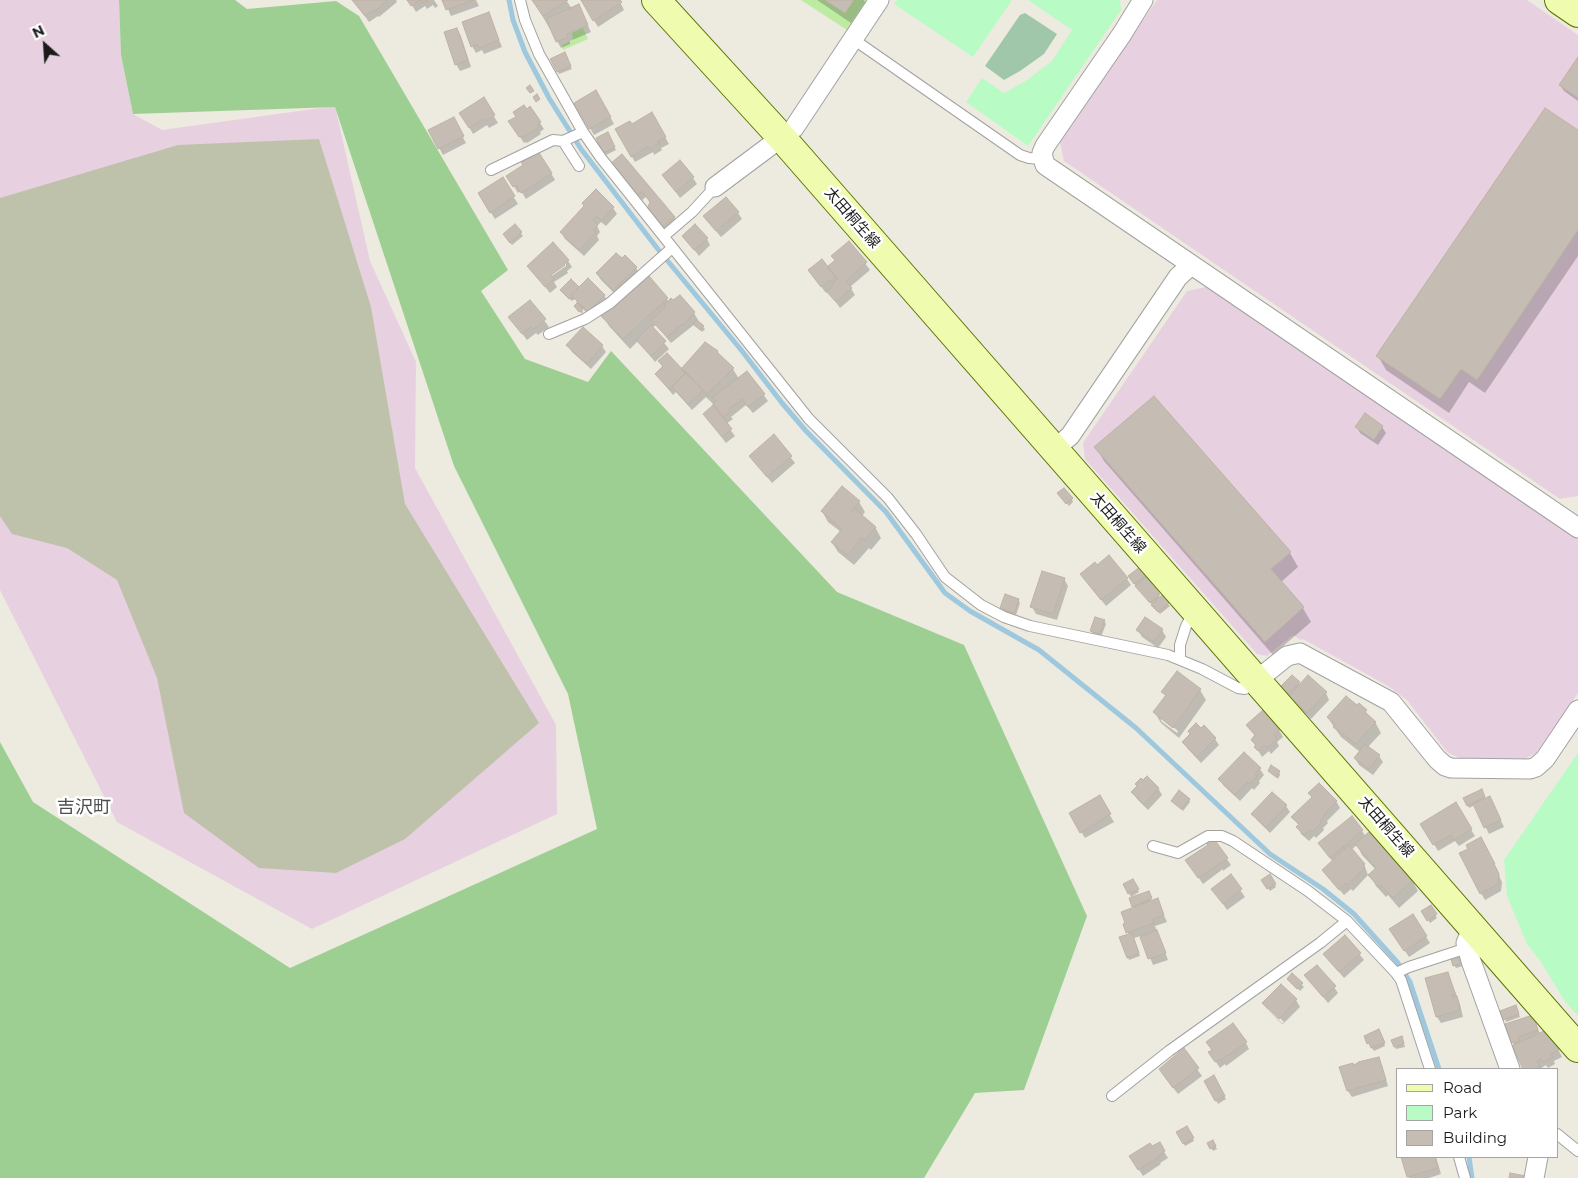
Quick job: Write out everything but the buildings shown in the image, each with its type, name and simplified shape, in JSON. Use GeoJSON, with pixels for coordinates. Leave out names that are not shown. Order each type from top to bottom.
{"type":"FeatureCollection","features":[{"type":"Feature","properties":{"kind":"main road","name":"太田桐生線"},"geometry":{"type":"LineString","coordinates":[[656,0],[782,138],[1257,680],[1470,938],[1578,1048]]}},
{"type":"Feature","properties":{"kind":"main road"},"geometry":{"type":"LineString","coordinates":[[1559,0],[1578,13]]}},
{"type":"Feature","properties":{"kind":"street"},"geometry":{"type":"LineString","coordinates":[[715,187],[794,128],[879,0]]}},
{"type":"Feature","properties":{"kind":"street"},"geometry":{"type":"LineString","coordinates":[[1143,0],[1122,34],[1045,146],[1042,159],[1045,165],[1578,527]]}},
{"type":"Feature","properties":{"kind":"street"},"geometry":{"type":"LineString","coordinates":[[1054,450],[1070,436],[1178,277],[1191,265]]}},
{"type":"Feature","properties":{"kind":"street"},"geometry":{"type":"LineString","coordinates":[[1257,680],[1288,656],[1300,652],[1391,702],[1437,759],[1444,766],[1451,768],[1530,769],[1536,767],[1545,759],[1578,710]]}},
{"type":"Feature","properties":{"kind":"street"},"geometry":{"type":"LineString","coordinates":[[1470,938],[1510,1068]]}},
{"type":"Feature","properties":{"kind":"street"},"geometry":{"type":"LineString","coordinates":[[1534,1178],[1538,1158]]}},
{"type":"Feature","properties":{"kind":"lane"},"geometry":{"type":"LineString","coordinates":[[520,0],[525,20],[539,54],[583,132],[601,158],[664,236],[671,249],[758,353],[810,420],[888,498],[916,534],[945,577],[981,605],[1004,617],[1030,626],[1168,655],[1238,688],[1245,689],[1257,680]]}},
{"type":"Feature","properties":{"kind":"lane"},"geometry":{"type":"LineString","coordinates":[[853,39],[1020,155],[1042,159]]}},
{"type":"Feature","properties":{"kind":"lane"},"geometry":{"type":"LineString","coordinates":[[491,170],[553,140],[563,141],[583,132]]}},
{"type":"Feature","properties":{"kind":"lane"},"geometry":{"type":"LineString","coordinates":[[563,141],[579,166]]}},
{"type":"Feature","properties":{"kind":"lane"},"geometry":{"type":"LineString","coordinates":[[664,236],[692,212],[715,187]]}},
{"type":"Feature","properties":{"kind":"lane"},"geometry":{"type":"LineString","coordinates":[[549,334],[585,319],[610,304],[671,249]]}},
{"type":"Feature","properties":{"kind":"lane"},"geometry":{"type":"LineString","coordinates":[[1180,660],[1180,645],[1186,626],[1195,611]]}},
{"type":"Feature","properties":{"kind":"lane"},"geometry":{"type":"LineString","coordinates":[[1153,846],[1178,854],[1208,836],[1222,836],[1233,841],[1308,891],[1347,921],[1401,970],[1401,980],[1430,1068]]}},
{"type":"Feature","properties":{"kind":"lane"},"geometry":{"type":"LineString","coordinates":[[1112,1096],[1169,1051],[1320,943],[1347,921]]}},
{"type":"Feature","properties":{"kind":"lane"},"geometry":{"type":"LineString","coordinates":[[1401,970],[1470,938]]}},
{"type":"Feature","properties":{"kind":"lane"},"geometry":{"type":"LineString","coordinates":[[1558,1135],[1578,1151]]}},
{"type":"Feature","properties":{"kind":"lane"},"geometry":{"type":"LineString","coordinates":[[1459,1158],[1465,1178]]}},
{"type":"Feature","properties":{"kind":"shaded area"},"geometry":{"type":"Polygon","coordinates":[[[0,0],[119,0],[121,55],[133,114],[162,130],[335,106],[370,261],[416,362],[415,468],[556,725],[557,814],[312,929],[117,822],[0,590],[0,0]]]}},
{"type":"Feature","properties":{"kind":"shaded area"},"geometry":{"type":"Polygon","coordinates":[[[1157,0],[1527,0],[1578,35],[1578,496],[1560,499],[1064,161],[1060,142],[1157,0]]]}},
{"type":"Feature","properties":{"kind":"shaded area"},"geometry":{"type":"Polygon","coordinates":[[[319,139],[371,307],[405,504],[539,723],[405,839],[336,873],[259,868],[184,813],[157,678],[117,580],[67,548],[12,534],[0,516],[0,198],[178,145],[319,139]]]}},
{"type":"Feature","properties":{"kind":"shaded area"},"geometry":{"type":"Polygon","coordinates":[[[1206,287],[1578,539],[1578,693],[1536,753],[1525,759],[1459,758],[1447,752],[1407,700],[1388,686],[1303,639],[1301,640],[1293,635],[1267,656],[1257,654],[1085,459],[1083,443],[1187,291],[1206,287]]]}},
{"type":"Feature","properties":{"kind":"green space"},"geometry":{"type":"Polygon","coordinates":[[[119,0],[235,0],[247,9],[336,1],[359,16],[508,270],[481,291],[525,359],[588,382],[611,351],[837,592],[964,645],[1087,916],[1024,1090],[975,1093],[924,1178],[0,1178],[0,742],[33,802],[290,968],[597,829],[568,694],[454,466],[335,107],[133,114],[121,55],[119,0]]]}},
{"type":"Feature","properties":{"kind":"green space"},"geometry":{"type":"Polygon","coordinates":[[[801,0],[871,0],[850,32],[801,0]]]}},
{"type":"Feature","properties":{"kind":"green space"},"geometry":{"type":"Polygon","coordinates":[[[897,0],[1012,0],[973,57],[894,4],[897,0]]]}},
{"type":"Feature","properties":{"kind":"green space"},"geometry":{"type":"Polygon","coordinates":[[[1028,0],[1120,0],[1121,10],[1028,146],[966,102],[982,78],[1004,93],[1027,80],[1052,61],[1072,30],[1028,0]]]}},
{"type":"Feature","properties":{"kind":"green space"},"geometry":{"type":"Polygon","coordinates":[[[1025,13],[1057,34],[1044,54],[1004,80],[985,66],[1020,15],[1025,13]]]}},
{"type":"Feature","properties":{"kind":"green space"},"geometry":{"type":"Polygon","coordinates":[[[583,28],[588,39],[563,50],[562,45],[573,40],[572,33],[583,28]]]}},
{"type":"Feature","properties":{"kind":"green space"},"geometry":{"type":"Polygon","coordinates":[[[1578,753],[1578,1016],[1564,1000],[1541,962],[1527,944],[1507,896],[1504,860],[1578,753]]]}},
{"type":"Feature","properties":{"kind":"waterway"},"geometry":{"type":"LineString","coordinates":[[509,0],[513,20],[525,52],[549,98],[581,149],[657,248],[742,351],[782,403],[806,431],[886,512],[945,593],[970,611],[1039,650],[1136,728],[1270,854],[1323,889],[1354,914],[1398,963],[1410,982],[1439,1068]]}},
{"type":"Feature","properties":{"kind":"waterway"},"geometry":{"type":"LineString","coordinates":[[1469,1158],[1472,1178]]}},
{"type":"Feature","properties":{"kind":"district","name":"吉沢町"},"geometry":{"type":"Point","coordinates":[84,808]}}]}
